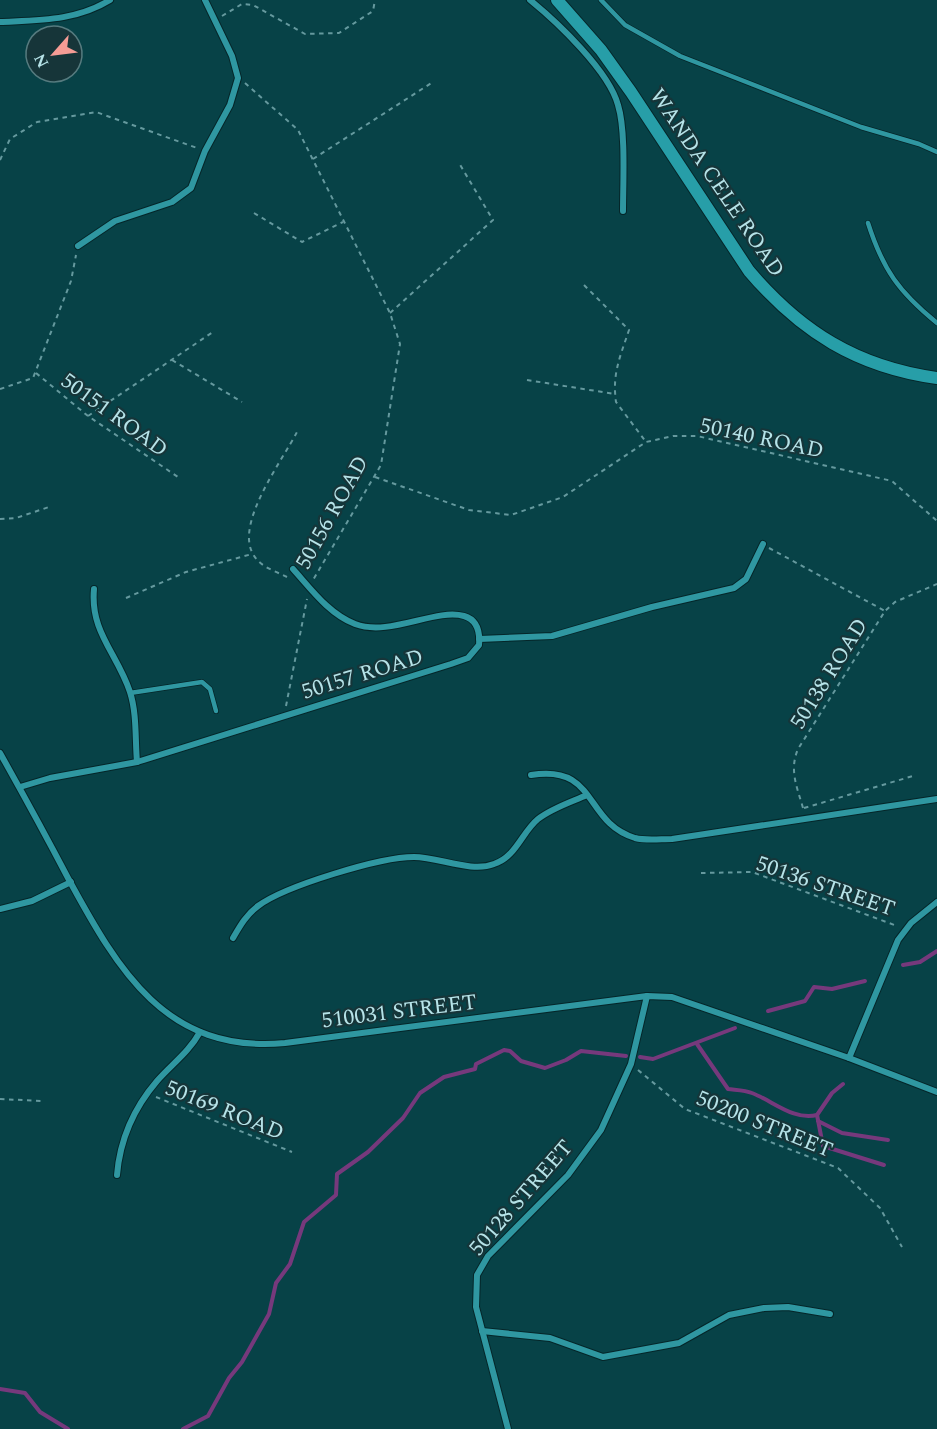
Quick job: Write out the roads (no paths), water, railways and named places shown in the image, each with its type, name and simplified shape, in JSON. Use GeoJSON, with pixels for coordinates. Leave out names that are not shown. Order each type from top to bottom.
{"type":"FeatureCollection","features":[{"type":"Feature","properties":{"kind":"street"},"geometry":{"type":"LineString","coordinates":[[0,22],[66,18],[96,8],[110,0]]}},
{"type":"Feature","properties":{"kind":"street"},"geometry":{"type":"LineString","coordinates":[[78,246],[115,220],[172,202],[185,196],[191,188],[205,151],[230,105],[238,78],[232,56],[205,0]]}},
{"type":"Feature","properties":{"kind":"street"},"geometry":{"type":"LineString","coordinates":[[530,0],[577,44],[614,93],[621,117],[623,212]]}},
{"type":"Feature","properties":{"kind":"street","name":"WANDA CELE ROAD"},"geometry":{"type":"LineString","coordinates":[[557,0],[601,50],[749,271],[773,299],[792,317],[838,348],[894,369],[937,378]]}},
{"type":"Feature","properties":{"kind":"street"},"geometry":{"type":"LineString","coordinates":[[293,569],[335,613],[355,624],[387,627],[444,616],[464,616],[478,627],[479,639],[552,636],[652,606],[734,588],[746,579],[763,544]]}},
{"type":"Feature","properties":{"kind":"street"},"geometry":{"type":"LineString","coordinates":[[20,787],[51,778],[137,762],[130,693],[95,621],[94,589]]}},
{"type":"Feature","properties":{"kind":"street","name":"50157 ROAD"},"geometry":{"type":"LineString","coordinates":[[137,762],[468,658],[475,652],[479,639]]}},
{"type":"Feature","properties":{"kind":"street","name":"510031 STREET"},"geometry":{"type":"LineString","coordinates":[[0,753],[120,966],[147,996],[173,1017],[200,1032],[237,1044],[262,1045],[647,996],[672,997],[849,1058],[937,1092]]}},
{"type":"Feature","properties":{"kind":"street"},"geometry":{"type":"LineString","coordinates":[[531,776],[559,773],[575,781],[611,824],[638,839],[672,839],[784,820],[937,799]]}},
{"type":"Feature","properties":{"kind":"street"},"geometry":{"type":"LineString","coordinates":[[233,938],[247,915],[265,901],[293,888],[338,874],[411,857],[439,858],[470,867],[494,865],[510,854],[539,818],[587,795]]}},
{"type":"Feature","properties":{"kind":"street"},"geometry":{"type":"LineString","coordinates":[[0,909],[32,901],[71,882]]}},
{"type":"Feature","properties":{"kind":"street"},"geometry":{"type":"LineString","coordinates":[[849,1058],[893,950],[906,929],[937,902]]}},
{"type":"Feature","properties":{"kind":"street","name":"50128 STREET"},"geometry":{"type":"LineString","coordinates":[[508,1429],[482,1331],[475,1294],[481,1266],[568,1175],[601,1130],[631,1064],[647,996]]}},
{"type":"Feature","properties":{"kind":"street"},"geometry":{"type":"LineString","coordinates":[[117,1175],[125,1130],[147,1094],[191,1048],[200,1032]]}},
{"type":"Feature","properties":{"kind":"street"},"geometry":{"type":"LineString","coordinates":[[482,1331],[550,1338],[603,1357],[679,1343],[729,1315],[764,1308],[788,1307],[830,1314]]}},
{"type":"Feature","properties":{"kind":"lane"},"geometry":{"type":"LineString","coordinates":[[601,0],[625,25],[680,56],[861,127],[919,144],[937,152]]}},
{"type":"Feature","properties":{"kind":"lane"},"geometry":{"type":"LineString","coordinates":[[868,223],[890,277],[910,301],[937,323]]}},
{"type":"Feature","properties":{"kind":"lane"},"geometry":{"type":"LineString","coordinates":[[130,693],[202,682],[210,689],[216,711]]}},
{"type":"Feature","properties":{"kind":"waterway"},"geometry":{"type":"LineString","coordinates":[[903,965],[920,962],[937,951]]}},
{"type":"Feature","properties":{"kind":"waterway"},"geometry":{"type":"LineString","coordinates":[[768,1011],[805,1001],[814,987],[832,989],[865,981]]}},
{"type":"Feature","properties":{"kind":"waterway"},"geometry":{"type":"LineString","coordinates":[[640,1057],[653,1059],[735,1028]]}},
{"type":"Feature","properties":{"kind":"waterway"},"geometry":{"type":"LineString","coordinates":[[697,1044],[728,1089],[752,1093],[792,1113],[817,1115],[832,1093],[843,1084]]}},
{"type":"Feature","properties":{"kind":"waterway"},"geometry":{"type":"LineString","coordinates":[[183,1429],[208,1416],[229,1378],[242,1362],[269,1314],[276,1283],[290,1264],[304,1222],[336,1195],[337,1174],[368,1152],[403,1118],[420,1093],[444,1077],[475,1069],[476,1064],[504,1050],[510,1051],[521,1061],[545,1068],[581,1051],[626,1056]]}},
{"type":"Feature","properties":{"kind":"waterway"},"geometry":{"type":"LineString","coordinates":[[817,1115],[823,1146],[884,1165]]}},
{"type":"Feature","properties":{"kind":"waterway"},"geometry":{"type":"LineString","coordinates":[[818,1121],[842,1133],[888,1140]]}},
{"type":"Feature","properties":{"kind":"waterway"},"geometry":{"type":"LineString","coordinates":[[0,1389],[25,1393],[40,1412],[68,1429]]}}]}
